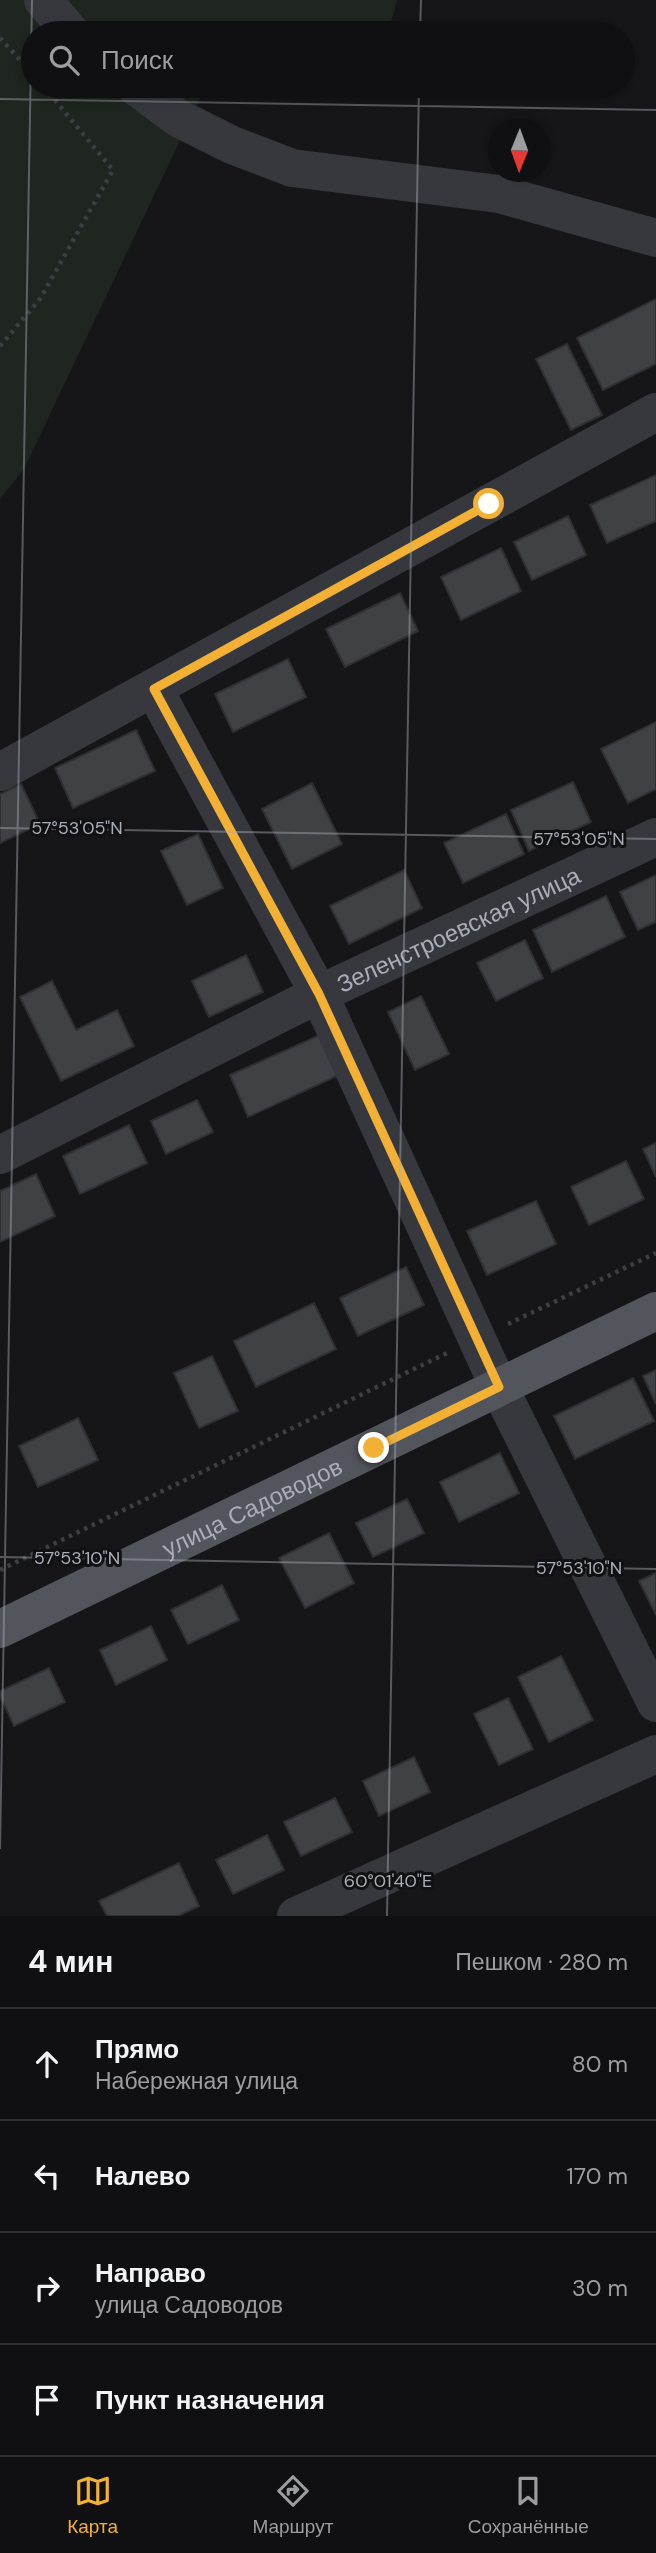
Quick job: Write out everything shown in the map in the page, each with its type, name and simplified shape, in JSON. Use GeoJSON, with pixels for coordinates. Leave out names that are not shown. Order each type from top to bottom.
{"type":"FeatureCollection","features":[{"type":"Feature","properties":{"kind":"main road","name":"улица Садоводов"},"geometry":{"type":"LineString","coordinates":[[0,1629],[656,1311]]}},
{"type":"Feature","properties":{"kind":"street"},"geometry":{"type":"LineString","coordinates":[[43,0],[61,21]]}},
{"type":"Feature","properties":{"kind":"street"},"geometry":{"type":"LineString","coordinates":[[151,98],[178,118],[232,145],[292,168],[499,194],[656,238]]}},
{"type":"Feature","properties":{"kind":"street"},"geometry":{"type":"LineString","coordinates":[[0,772],[656,412]]}},
{"type":"Feature","properties":{"kind":"street"},"geometry":{"type":"LineString","coordinates":[[154,689],[319,994],[499,1387],[656,1703]]}},
{"type":"Feature","properties":{"kind":"street","name":"Зеленстроевская улица"},"geometry":{"type":"LineString","coordinates":[[0,1155],[319,994],[656,837]]}},
{"type":"Feature","properties":{"kind":"street"},"geometry":{"type":"LineString","coordinates":[[296,1916],[656,1754]]}},
{"type":"Feature","properties":{"kind":"path"},"geometry":{"type":"LineString","coordinates":[[0,38],[21,61]]}},
{"type":"Feature","properties":{"kind":"path"},"geometry":{"type":"LineString","coordinates":[[0,346],[40,299],[113,170],[53,98]]}},
{"type":"Feature","properties":{"kind":"path"},"geometry":{"type":"LineString","coordinates":[[0,1570],[656,1253]]}},
{"type":"Feature","properties":{"kind":"shaded area"},"geometry":{"type":"Polygon","coordinates":[[[0,0],[397,0],[391,21],[21,21],[21,98],[200,98],[24,469],[0,499],[0,0]]]}},
{"type":"Feature","properties":{"kind":"building"},"geometry":{"type":"Polygon","coordinates":[[[656,299],[656,364],[603,390],[577,338],[656,299]]]}},
{"type":"Feature","properties":{"kind":"building"},"geometry":{"type":"Polygon","coordinates":[[[567,344],[602,415],[571,430],[536,359],[567,344]]]}},
{"type":"Feature","properties":{"kind":"building"},"geometry":{"type":"Polygon","coordinates":[[[656,475],[656,521],[607,543],[590,505],[656,475]]]}},
{"type":"Feature","properties":{"kind":"building"},"geometry":{"type":"Polygon","coordinates":[[[568,516],[586,555],[532,580],[514,542],[568,516]]]}},
{"type":"Feature","properties":{"kind":"building"},"geometry":{"type":"Polygon","coordinates":[[[501,548],[521,591],[461,620],[441,577],[501,548]]]}},
{"type":"Feature","properties":{"kind":"building"},"geometry":{"type":"Polygon","coordinates":[[[400,593],[418,631],[345,667],[326,629],[400,593]]]}},
{"type":"Feature","properties":{"kind":"building"},"geometry":{"type":"Polygon","coordinates":[[[288,659],[306,697],[233,732],[215,694],[288,659]]]}},
{"type":"Feature","properties":{"kind":"building"},"geometry":{"type":"Polygon","coordinates":[[[656,722],[656,789],[628,803],[601,749],[656,722]]]}},
{"type":"Feature","properties":{"kind":"building"},"geometry":{"type":"Polygon","coordinates":[[[136,730],[155,771],[73,808],[55,768],[136,730]]]}},
{"type":"Feature","properties":{"kind":"building"},"geometry":{"type":"Polygon","coordinates":[[[573,782],[591,822],[529,851],[511,810],[573,782]]]}},
{"type":"Feature","properties":{"kind":"building"},"geometry":{"type":"Polygon","coordinates":[[[312,783],[342,844],[292,869],[262,809],[312,783]]]}},
{"type":"Feature","properties":{"kind":"building"},"geometry":{"type":"Polygon","coordinates":[[[21,784],[40,824],[0,843],[0,794],[21,784]]]}},
{"type":"Feature","properties":{"kind":"building"},"geometry":{"type":"Polygon","coordinates":[[[506,814],[524,854],[463,883],[444,843],[506,814]]]}},
{"type":"Feature","properties":{"kind":"building"},"geometry":{"type":"Polygon","coordinates":[[[198,834],[223,888],[187,905],[161,851],[198,834]]]}},
{"type":"Feature","properties":{"kind":"building"},"geometry":{"type":"Polygon","coordinates":[[[404,870],[422,908],[349,944],[330,906],[404,870]]]}},
{"type":"Feature","properties":{"kind":"building"},"geometry":{"type":"Polygon","coordinates":[[[656,875],[656,922],[638,930],[620,892],[656,875]]]}},
{"type":"Feature","properties":{"kind":"building"},"geometry":{"type":"Polygon","coordinates":[[[606,896],[625,937],[552,972],[533,930],[606,896]]]}},
{"type":"Feature","properties":{"kind":"building"},"geometry":{"type":"Polygon","coordinates":[[[525,940],[543,978],[496,1001],[477,963],[525,940]]]}},
{"type":"Feature","properties":{"kind":"building"},"geometry":{"type":"Polygon","coordinates":[[[246,955],[263,992],[209,1017],[192,981],[246,955]]]}},
{"type":"Feature","properties":{"kind":"building"},"geometry":{"type":"Polygon","coordinates":[[[52,981],[76,1030],[117,1010],[134,1046],[61,1081],[20,997],[52,981]]]}},
{"type":"Feature","properties":{"kind":"building"},"geometry":{"type":"Polygon","coordinates":[[[421,996],[449,1054],[415,1070],[388,1012],[421,996]]]}},
{"type":"Feature","properties":{"kind":"building"},"geometry":{"type":"Polygon","coordinates":[[[320,1035],[339,1075],[248,1117],[230,1075],[320,1035]]]}},
{"type":"Feature","properties":{"kind":"building"},"geometry":{"type":"Polygon","coordinates":[[[197,1100],[213,1132],[166,1154],[151,1121],[197,1100]]]}},
{"type":"Feature","properties":{"kind":"building"},"geometry":{"type":"Polygon","coordinates":[[[129,1125],[147,1163],[80,1194],[63,1156],[129,1125]]]}},
{"type":"Feature","properties":{"kind":"building"},"geometry":{"type":"Polygon","coordinates":[[[656,1143],[656,1177],[643,1149],[656,1143]]]}},
{"type":"Feature","properties":{"kind":"building"},"geometry":{"type":"Polygon","coordinates":[[[626,1161],[644,1199],[589,1225],[571,1187],[626,1161]]]}},
{"type":"Feature","properties":{"kind":"building"},"geometry":{"type":"Polygon","coordinates":[[[36,1174],[55,1216],[0,1242],[0,1191],[36,1174]]]}},
{"type":"Feature","properties":{"kind":"building"},"geometry":{"type":"Polygon","coordinates":[[[536,1201],[556,1244],[487,1275],[467,1231],[536,1201]]]}},
{"type":"Feature","properties":{"kind":"building"},"geometry":{"type":"Polygon","coordinates":[[[406,1267],[424,1305],[358,1336],[340,1298],[406,1267]]]}},
{"type":"Feature","properties":{"kind":"building"},"geometry":{"type":"Polygon","coordinates":[[[314,1303],[336,1349],[256,1387],[234,1341],[314,1303]]]}},
{"type":"Feature","properties":{"kind":"building"},"geometry":{"type":"Polygon","coordinates":[[[212,1356],[238,1411],[199,1428],[174,1373],[212,1356]]]}},
{"type":"Feature","properties":{"kind":"building"},"geometry":{"type":"Polygon","coordinates":[[[656,1370],[656,1404],[643,1376],[656,1370]]]}},
{"type":"Feature","properties":{"kind":"building"},"geometry":{"type":"Polygon","coordinates":[[[633,1378],[654,1421],[575,1459],[554,1416],[633,1378]]]}},
{"type":"Feature","properties":{"kind":"building"},"geometry":{"type":"Polygon","coordinates":[[[78,1418],[98,1460],[38,1487],[19,1446],[78,1418]]]}},
{"type":"Feature","properties":{"kind":"building"},"geometry":{"type":"Polygon","coordinates":[[[500,1453],[519,1493],[459,1522],[440,1482],[500,1453]]]}},
{"type":"Feature","properties":{"kind":"building"},"geometry":{"type":"Polygon","coordinates":[[[407,1499],[424,1533],[373,1557],[356,1523],[407,1499]]]}},
{"type":"Feature","properties":{"kind":"building"},"geometry":{"type":"Polygon","coordinates":[[[329,1533],[354,1583],[305,1608],[279,1558],[329,1533]]]}},
{"type":"Feature","properties":{"kind":"building"},"geometry":{"type":"Polygon","coordinates":[[[656,1573],[656,1615],[639,1581],[656,1573]]]}},
{"type":"Feature","properties":{"kind":"building"},"geometry":{"type":"Polygon","coordinates":[[[222,1585],[239,1620],[188,1644],[171,1610],[222,1585]]]}},
{"type":"Feature","properties":{"kind":"building"},"geometry":{"type":"Polygon","coordinates":[[[151,1626],[167,1660],[116,1685],[100,1650],[151,1626]]]}},
{"type":"Feature","properties":{"kind":"building"},"geometry":{"type":"Polygon","coordinates":[[[561,1656],[593,1720],[549,1742],[518,1677],[561,1656]]]}},
{"type":"Feature","properties":{"kind":"building"},"geometry":{"type":"Polygon","coordinates":[[[49,1668],[65,1702],[14,1726],[0,1691],[49,1668]]]}},
{"type":"Feature","properties":{"kind":"building"},"geometry":{"type":"Polygon","coordinates":[[[508,1698],[533,1749],[499,1765],[474,1714],[508,1698]]]}},
{"type":"Feature","properties":{"kind":"building"},"geometry":{"type":"Polygon","coordinates":[[[414,1757],[430,1792],[379,1816],[363,1781],[414,1757]]]}},
{"type":"Feature","properties":{"kind":"building"},"geometry":{"type":"Polygon","coordinates":[[[335,1798],[352,1832],[301,1856],[284,1822],[335,1798]]]}},
{"type":"Feature","properties":{"kind":"building"},"geometry":{"type":"Polygon","coordinates":[[[267,1835],[284,1870],[233,1894],[216,1860],[267,1835]]]}},
{"type":"Feature","properties":{"kind":"building"},"geometry":{"type":"Polygon","coordinates":[[[179,1863],[199,1906],[178,1916],[107,1916],[99,1901],[179,1863]]]}},
{"type":"Feature","properties":{"kind":"route"},"geometry":{"type":"LineString","coordinates":[[374,1448],[499,1387],[319,994],[154,689],[489,504]]}}]}
